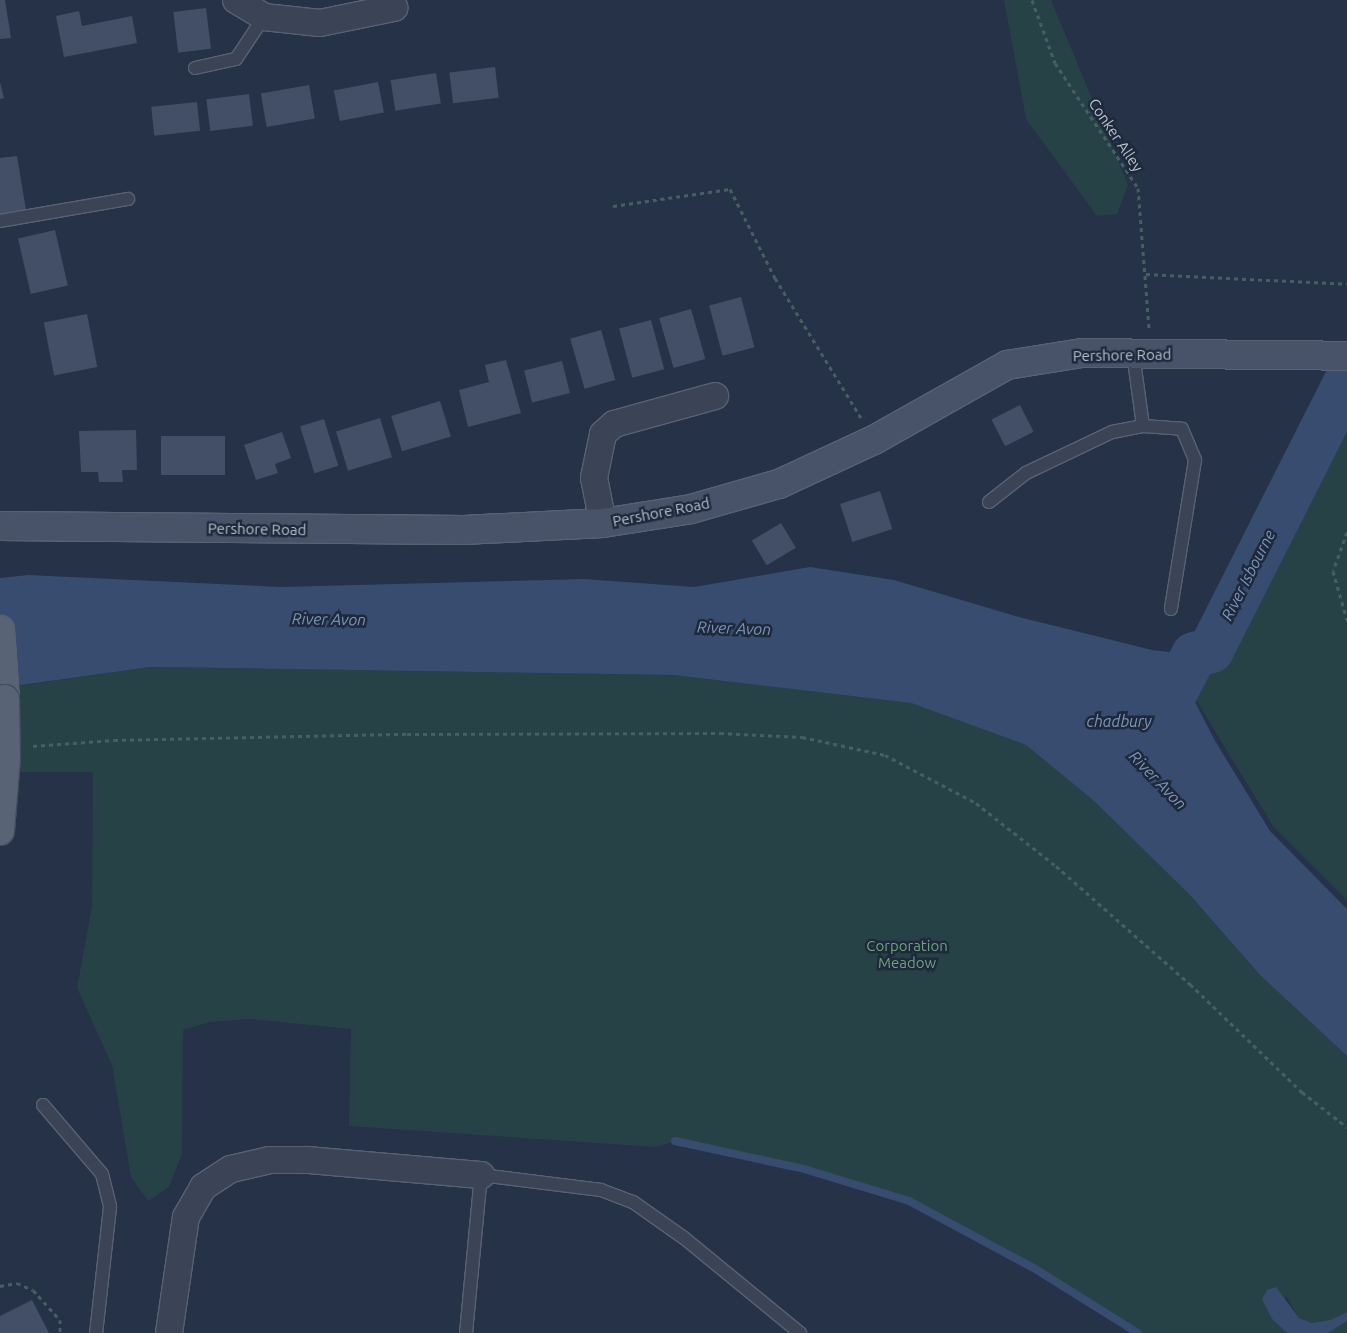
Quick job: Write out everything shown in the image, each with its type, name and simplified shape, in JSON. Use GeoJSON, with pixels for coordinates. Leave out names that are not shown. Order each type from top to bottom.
{"type":"FeatureCollection","features":[{"type":"Feature","properties":{"kind":"main road","name":"Pershore Road"},"geometry":{"type":"LineString","coordinates":[[0,526],[464,530],[603,523],[691,509],[779,484],[874,440],[1007,364],[1082,353],[1347,356]]}},
{"type":"Feature","properties":{"kind":"main road"},"geometry":{"type":"LineString","coordinates":[[0,630],[6,758],[0,830]]}},
{"type":"Feature","properties":{"kind":"street"},"geometry":{"type":"LineString","coordinates":[[236,0],[264,17],[320,23],[394,8]]}},
{"type":"Feature","properties":{"kind":"street"},"geometry":{"type":"LineString","coordinates":[[603,523],[594,478],[602,434],[614,424],[715,396]]}},
{"type":"Feature","properties":{"kind":"street"},"geometry":{"type":"LineString","coordinates":[[169,1333],[186,1217],[203,1188],[231,1169],[270,1160],[308,1160],[480,1175]]}},
{"type":"Feature","properties":{"kind":"lane"},"geometry":{"type":"LineString","coordinates":[[195,68],[236,60],[264,17]]}},
{"type":"Feature","properties":{"kind":"lane"},"geometry":{"type":"LineString","coordinates":[[0,222],[128,199]]}},
{"type":"Feature","properties":{"kind":"lane"},"geometry":{"type":"LineString","coordinates":[[1142,353],[1143,426]]}},
{"type":"Feature","properties":{"kind":"lane"},"geometry":{"type":"LineString","coordinates":[[989,502],[1026,473],[1112,432],[1143,426],[1182,429],[1195,460],[1171,609]]}},
{"type":"Feature","properties":{"kind":"lane"},"geometry":{"type":"LineString","coordinates":[[43,1105],[102,1174],[110,1207],[96,1333]]}},
{"type":"Feature","properties":{"kind":"lane"},"geometry":{"type":"LineString","coordinates":[[466,1333],[480,1175],[601,1190],[633,1202],[684,1238],[800,1333]]}},
{"type":"Feature","properties":{"kind":"path","name":"Conker Alley"},"geometry":{"type":"LineString","coordinates":[[1032,0],[1055,63],[1138,188],[1146,274],[1142,353]]}},
{"type":"Feature","properties":{"kind":"path"},"geometry":{"type":"LineString","coordinates":[[613,206],[730,189],[775,278],[874,440]]}},
{"type":"Feature","properties":{"kind":"path"},"geometry":{"type":"LineString","coordinates":[[1146,274],[1347,284]]}},
{"type":"Feature","properties":{"kind":"path"},"geometry":{"type":"LineString","coordinates":[[1347,532],[1332,570],[1347,620]]}},
{"type":"Feature","properties":{"kind":"path"},"geometry":{"type":"LineString","coordinates":[[24,746],[114,740],[407,734],[720,733],[802,737],[885,755],[976,803],[1056,866],[1190,984],[1302,1092],[1347,1127]]}},
{"type":"Feature","properties":{"kind":"path"},"geometry":{"type":"LineString","coordinates":[[0,1286],[17,1284],[33,1290],[60,1320],[60,1333]]}},
{"type":"Feature","properties":{"kind":"green space"},"geometry":{"type":"Polygon","coordinates":[[[1004,0],[1051,0],[1128,185],[1117,214],[1097,216],[1026,119],[1004,0]]]}},
{"type":"Feature","properties":{"kind":"green space"},"geometry":{"type":"Polygon","coordinates":[[[1344,386],[1347,386],[1347,900],[1273,826],[1195,698],[1194,655],[1211,650],[1344,386]]]}},
{"type":"Feature","properties":{"kind":"green space","name":"Corporation Meadow"},"geometry":{"type":"Polygon","coordinates":[[[149,667],[673,675],[911,703],[1026,745],[1094,801],[1189,894],[1260,975],[1347,1056],[1347,1312],[1330,1320],[1312,1323],[1299,1318],[1286,1296],[1272,1319],[1287,1333],[1138,1333],[1037,1270],[909,1201],[804,1169],[675,1141],[656,1147],[349,1126],[351,1029],[251,1019],[210,1022],[183,1030],[182,1154],[169,1187],[148,1201],[131,1177],[112,1065],[77,988],[92,906],[93,772],[20,772],[12,687],[149,667]]]}},
{"type":"Feature","properties":{"kind":"green space"},"geometry":{"type":"Polygon","coordinates":[[[1347,1321],[1347,1333],[1328,1333],[1347,1321]]]}},
{"type":"Feature","properties":{"kind":"water","name":"chadbury"},"geometry":{"type":"Polygon","coordinates":[[[810,567],[894,580],[1019,617],[1152,650],[1194,655],[1193,698],[1214,739],[1270,831],[1347,909],[1347,1056],[1260,975],[1189,894],[1094,801],[1026,745],[911,703],[673,675],[150,667],[0,688],[0,578],[28,575],[280,587],[584,579],[694,587],[810,567]]]}},
{"type":"Feature","properties":{"kind":"water"},"geometry":{"type":"Polygon","coordinates":[[[1276,1287],[1299,1318],[1312,1323],[1330,1320],[1347,1312],[1347,1321],[1328,1333],[1287,1333],[1272,1319],[1262,1299],[1267,1290],[1276,1287]]]}},
{"type":"Feature","properties":{"kind":"building"},"geometry":{"type":"Polygon","coordinates":[[[0,0],[5,0],[11,38],[0,39],[0,0]]]}},
{"type":"Feature","properties":{"kind":"building"},"geometry":{"type":"Polygon","coordinates":[[[206,8],[211,49],[178,53],[173,12],[206,8]]]}},
{"type":"Feature","properties":{"kind":"building"},"geometry":{"type":"Polygon","coordinates":[[[79,11],[82,26],[132,16],[137,43],[64,57],[56,16],[79,11]]]}},
{"type":"Feature","properties":{"kind":"building"},"geometry":{"type":"Polygon","coordinates":[[[495,67],[499,98],[453,103],[449,73],[495,67]]]}},
{"type":"Feature","properties":{"kind":"building"},"geometry":{"type":"Polygon","coordinates":[[[436,73],[441,104],[395,111],[391,80],[436,73]]]}},
{"type":"Feature","properties":{"kind":"building"},"geometry":{"type":"Polygon","coordinates":[[[0,82],[4,98],[0,99],[0,82]]]}},
{"type":"Feature","properties":{"kind":"building"},"geometry":{"type":"Polygon","coordinates":[[[378,82],[384,112],[340,121],[334,91],[378,82]]]}},
{"type":"Feature","properties":{"kind":"building"},"geometry":{"type":"Polygon","coordinates":[[[309,85],[315,118],[267,127],[261,94],[309,85]]]}},
{"type":"Feature","properties":{"kind":"building"},"geometry":{"type":"Polygon","coordinates":[[[249,94],[253,126],[210,131],[206,99],[249,94]]]}},
{"type":"Feature","properties":{"kind":"building"},"geometry":{"type":"Polygon","coordinates":[[[197,102],[200,131],[154,136],[151,107],[197,102]]]}},
{"type":"Feature","properties":{"kind":"building"},"geometry":{"type":"Polygon","coordinates":[[[17,156],[26,210],[0,214],[0,158],[17,156]]]}},
{"type":"Feature","properties":{"kind":"building"},"geometry":{"type":"Polygon","coordinates":[[[55,230],[68,286],[31,294],[18,239],[55,230]]]}},
{"type":"Feature","properties":{"kind":"building"},"geometry":{"type":"Polygon","coordinates":[[[741,297],[754,347],[723,356],[709,306],[741,297]]]}},
{"type":"Feature","properties":{"kind":"building"},"geometry":{"type":"Polygon","coordinates":[[[691,309],[705,359],[674,368],[659,318],[691,309]]]}},
{"type":"Feature","properties":{"kind":"building"},"geometry":{"type":"Polygon","coordinates":[[[87,314],[97,367],[54,375],[44,322],[87,314]]]}},
{"type":"Feature","properties":{"kind":"building"},"geometry":{"type":"Polygon","coordinates":[[[651,320],[664,369],[632,378],[619,329],[651,320]]]}},
{"type":"Feature","properties":{"kind":"building"},"geometry":{"type":"Polygon","coordinates":[[[601,330],[615,380],[585,389],[570,339],[601,330]]]}},
{"type":"Feature","properties":{"kind":"building"},"geometry":{"type":"Polygon","coordinates":[[[506,360],[521,413],[468,427],[459,390],[489,382],[485,365],[506,360]]]}},
{"type":"Feature","properties":{"kind":"building"},"geometry":{"type":"Polygon","coordinates":[[[562,361],[570,393],[532,402],[524,370],[562,361]]]}},
{"type":"Feature","properties":{"kind":"building"},"geometry":{"type":"Polygon","coordinates":[[[440,401],[451,436],[402,451],[391,416],[440,401]]]}},
{"type":"Feature","properties":{"kind":"building"},"geometry":{"type":"Polygon","coordinates":[[[1020,405],[1034,432],[1005,446],[991,420],[1020,405]]]}},
{"type":"Feature","properties":{"kind":"building"},"geometry":{"type":"Polygon","coordinates":[[[380,418],[392,457],[348,471],[336,431],[380,418]]]}},
{"type":"Feature","properties":{"kind":"building"},"geometry":{"type":"Polygon","coordinates":[[[324,419],[338,466],[314,473],[300,426],[324,419]]]}},
{"type":"Feature","properties":{"kind":"building"},"geometry":{"type":"Polygon","coordinates":[[[136,430],[137,470],[122,470],[123,482],[99,482],[98,472],[81,472],[79,431],[136,430]]]}},
{"type":"Feature","properties":{"kind":"building"},"geometry":{"type":"Polygon","coordinates":[[[282,432],[291,458],[275,464],[278,473],[256,480],[244,445],[282,432]]]}},
{"type":"Feature","properties":{"kind":"building"},"geometry":{"type":"Polygon","coordinates":[[[161,436],[225,436],[225,475],[161,475],[161,436]]]}},
{"type":"Feature","properties":{"kind":"building"},"geometry":{"type":"Polygon","coordinates":[[[880,491],[892,529],[852,542],[840,504],[880,491]]]}},
{"type":"Feature","properties":{"kind":"building"},"geometry":{"type":"Polygon","coordinates":[[[781,523],[796,548],[767,565],[752,541],[781,523]]]}},
{"type":"Feature","properties":{"kind":"building"},"geometry":{"type":"Polygon","coordinates":[[[32,1300],[49,1333],[0,1333],[0,1316],[32,1300]]]}},
{"type":"Feature","properties":{"kind":"waterway","name":"River Isbourne"},"geometry":{"type":"LineString","coordinates":[[1165,711],[1194,655],[1211,650],[1347,381]]}},
{"type":"Feature","properties":{"kind":"waterway"},"geometry":{"type":"LineString","coordinates":[[675,1141],[804,1169],[909,1201],[1037,1270],[1138,1333]]}},
{"type":"Feature","properties":{"kind":"water label","name":"River Avon"},"geometry":{"type":"Point","coordinates":[329,619]}},
{"type":"Feature","properties":{"kind":"water label","name":"River Avon"},"geometry":{"type":"Point","coordinates":[734,628]}},
{"type":"Feature","properties":{"kind":"water label","name":"River Avon"},"geometry":{"type":"Point","coordinates":[1158,780]}}]}
